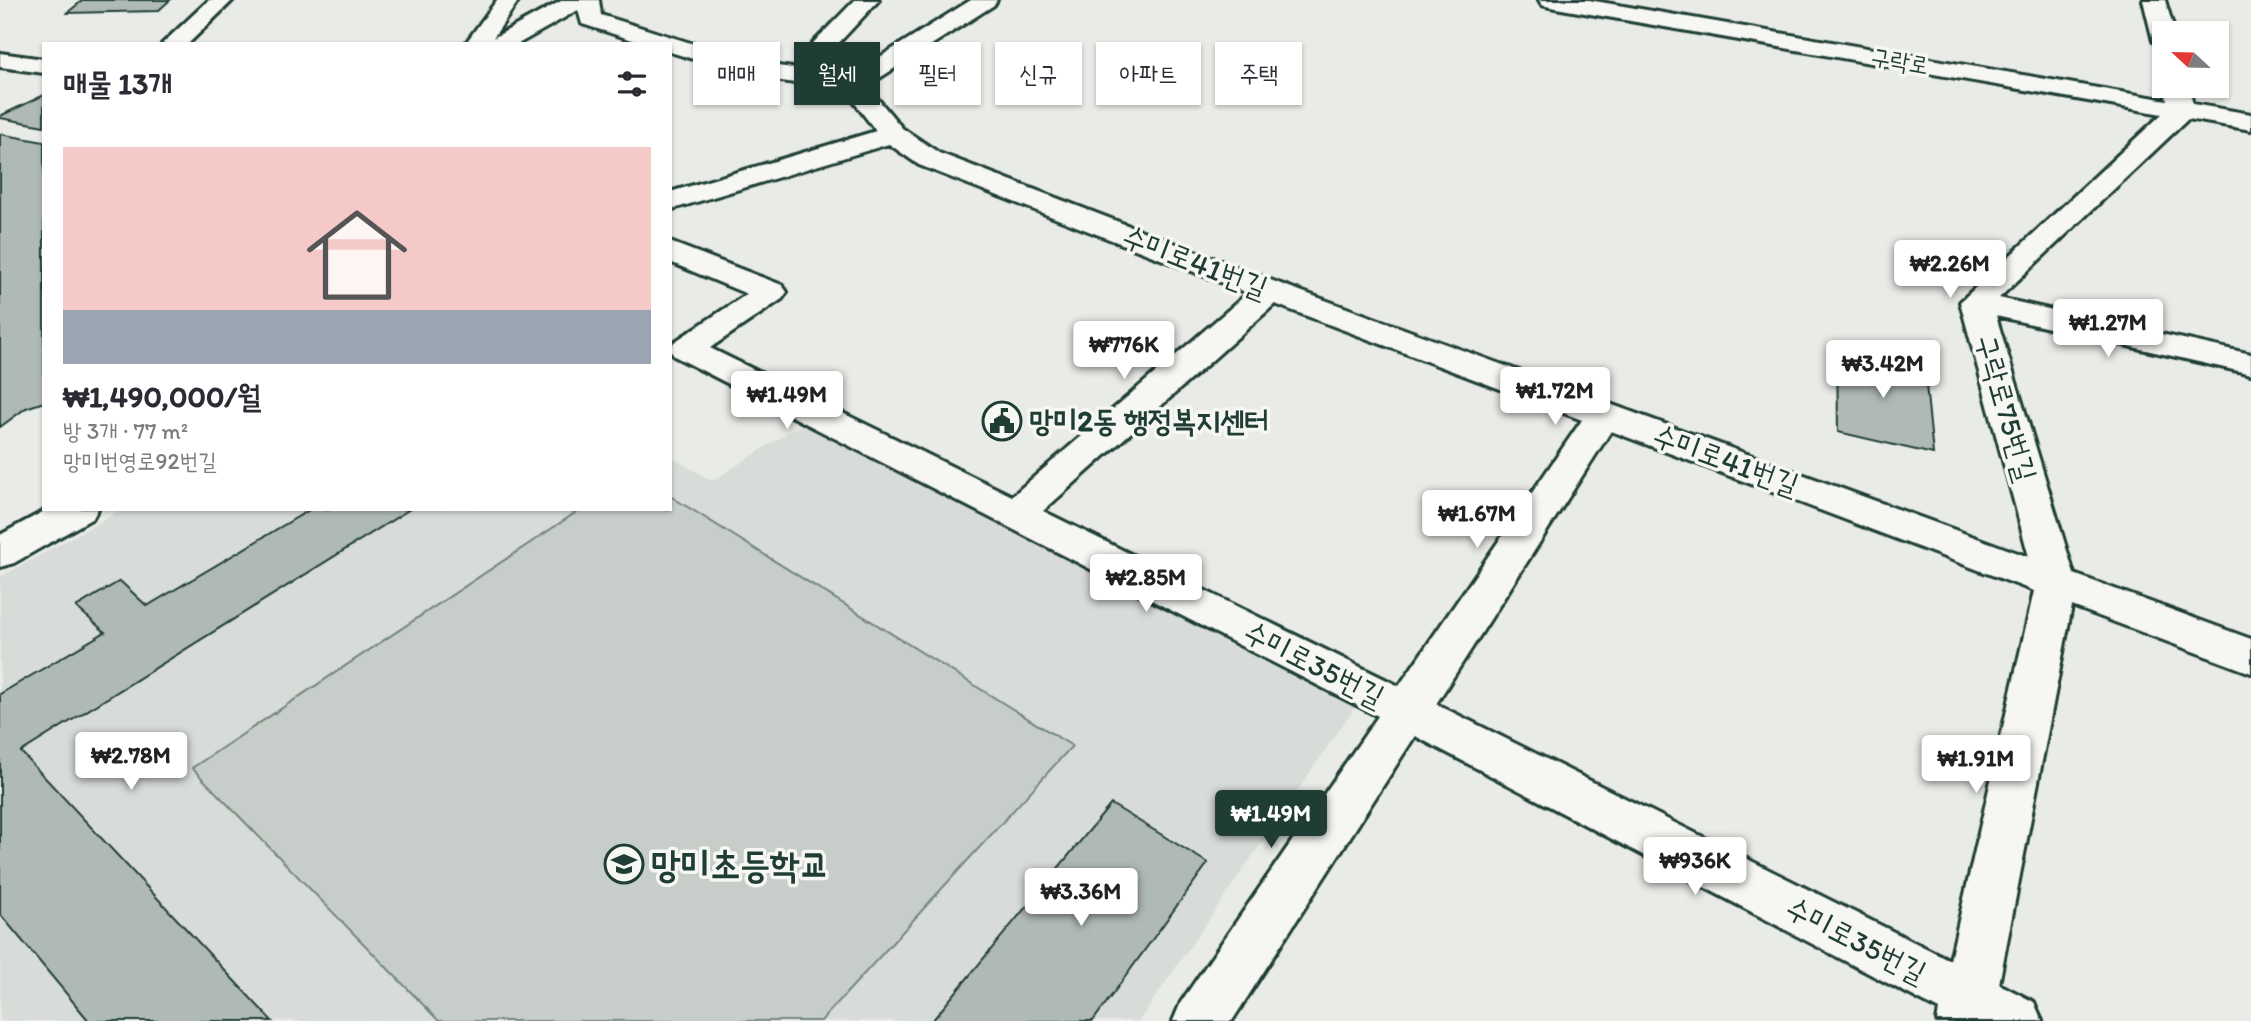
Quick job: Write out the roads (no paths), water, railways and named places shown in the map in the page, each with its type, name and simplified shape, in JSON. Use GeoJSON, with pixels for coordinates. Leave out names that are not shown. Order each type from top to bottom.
{"type":"FeatureCollection","features":[{"type":"Feature","properties":{"kind":"street"},"geometry":{"type":"LineString","coordinates":[[176,42],[222,0]]}},
{"type":"Feature","properties":{"kind":"street"},"geometry":{"type":"LineString","coordinates":[[478,42],[509,0]]}},
{"type":"Feature","properties":{"kind":"street"},"geometry":{"type":"LineString","coordinates":[[504,42],[580,0]]}},
{"type":"Feature","properties":{"kind":"street"},"geometry":{"type":"LineString","coordinates":[[588,0],[590,19],[664,42]]}},
{"type":"Feature","properties":{"kind":"street","name":"수미로41번길"},"geometry":{"type":"LineString","coordinates":[[827,42],[868,0]]}},
{"type":"Feature","properties":{"kind":"street"},"geometry":{"type":"LineString","coordinates":[[880,67],[986,0]]}},
{"type":"Feature","properties":{"kind":"street","name":"구락로"},"geometry":{"type":"LineString","coordinates":[[1550,0],[2152,94]]}},
{"type":"Feature","properties":{"kind":"street"},"geometry":{"type":"LineString","coordinates":[[2154,0],[2160,21]]}},
{"type":"Feature","properties":{"kind":"street"},"geometry":{"type":"LineString","coordinates":[[672,45],[752,70],[794,76]]}},
{"type":"Feature","properties":{"kind":"street"},"geometry":{"type":"LineString","coordinates":[[0,60],[42,66]]}},
{"type":"Feature","properties":{"kind":"street","name":"구락로"},"geometry":{"type":"LineString","coordinates":[[2179,98],[2251,122]]}},
{"type":"Feature","properties":{"kind":"street","name":"구락로75번길"},"geometry":{"type":"LineString","coordinates":[[2056,583],[1976,302],[2179,98]]}},
{"type":"Feature","properties":{"kind":"street","name":"수미로41번길"},"geometry":{"type":"LineString","coordinates":[[870,105],[893,134],[929,159],[1269,290],[2251,656]]}},
{"type":"Feature","properties":{"kind":"street"},"geometry":{"type":"LineString","coordinates":[[672,200],[893,134]]}},
{"type":"Feature","properties":{"kind":"street","name":"수미로35번길"},"geometry":{"type":"LineString","coordinates":[[672,252],[771,292],[686,349],[1406,710],[1966,1009],[2015,1021]]}},
{"type":"Feature","properties":{"kind":"street"},"geometry":{"type":"LineString","coordinates":[[1016,514],[1269,290]]}},
{"type":"Feature","properties":{"kind":"street"},"geometry":{"type":"LineString","coordinates":[[1976,302],[2251,364]]}},
{"type":"Feature","properties":{"kind":"street"},"geometry":{"type":"LineString","coordinates":[[1200,1021],[1604,415]]}},
{"type":"Feature","properties":{"kind":"street"},"geometry":{"type":"LineString","coordinates":[[0,553],[75,511]]}},
{"type":"Feature","properties":{"kind":"street"},"geometry":{"type":"LineString","coordinates":[[1966,1009],[2056,583]]}},
{"type":"Feature","properties":{"kind":"place","name":"망미2동 행정복지센터"},"geometry":{"type":"Point","coordinates":[1002,421]}},
{"type":"Feature","properties":{"kind":"place","name":"망미초등학교"},"geometry":{"type":"Point","coordinates":[624,864]}}]}
